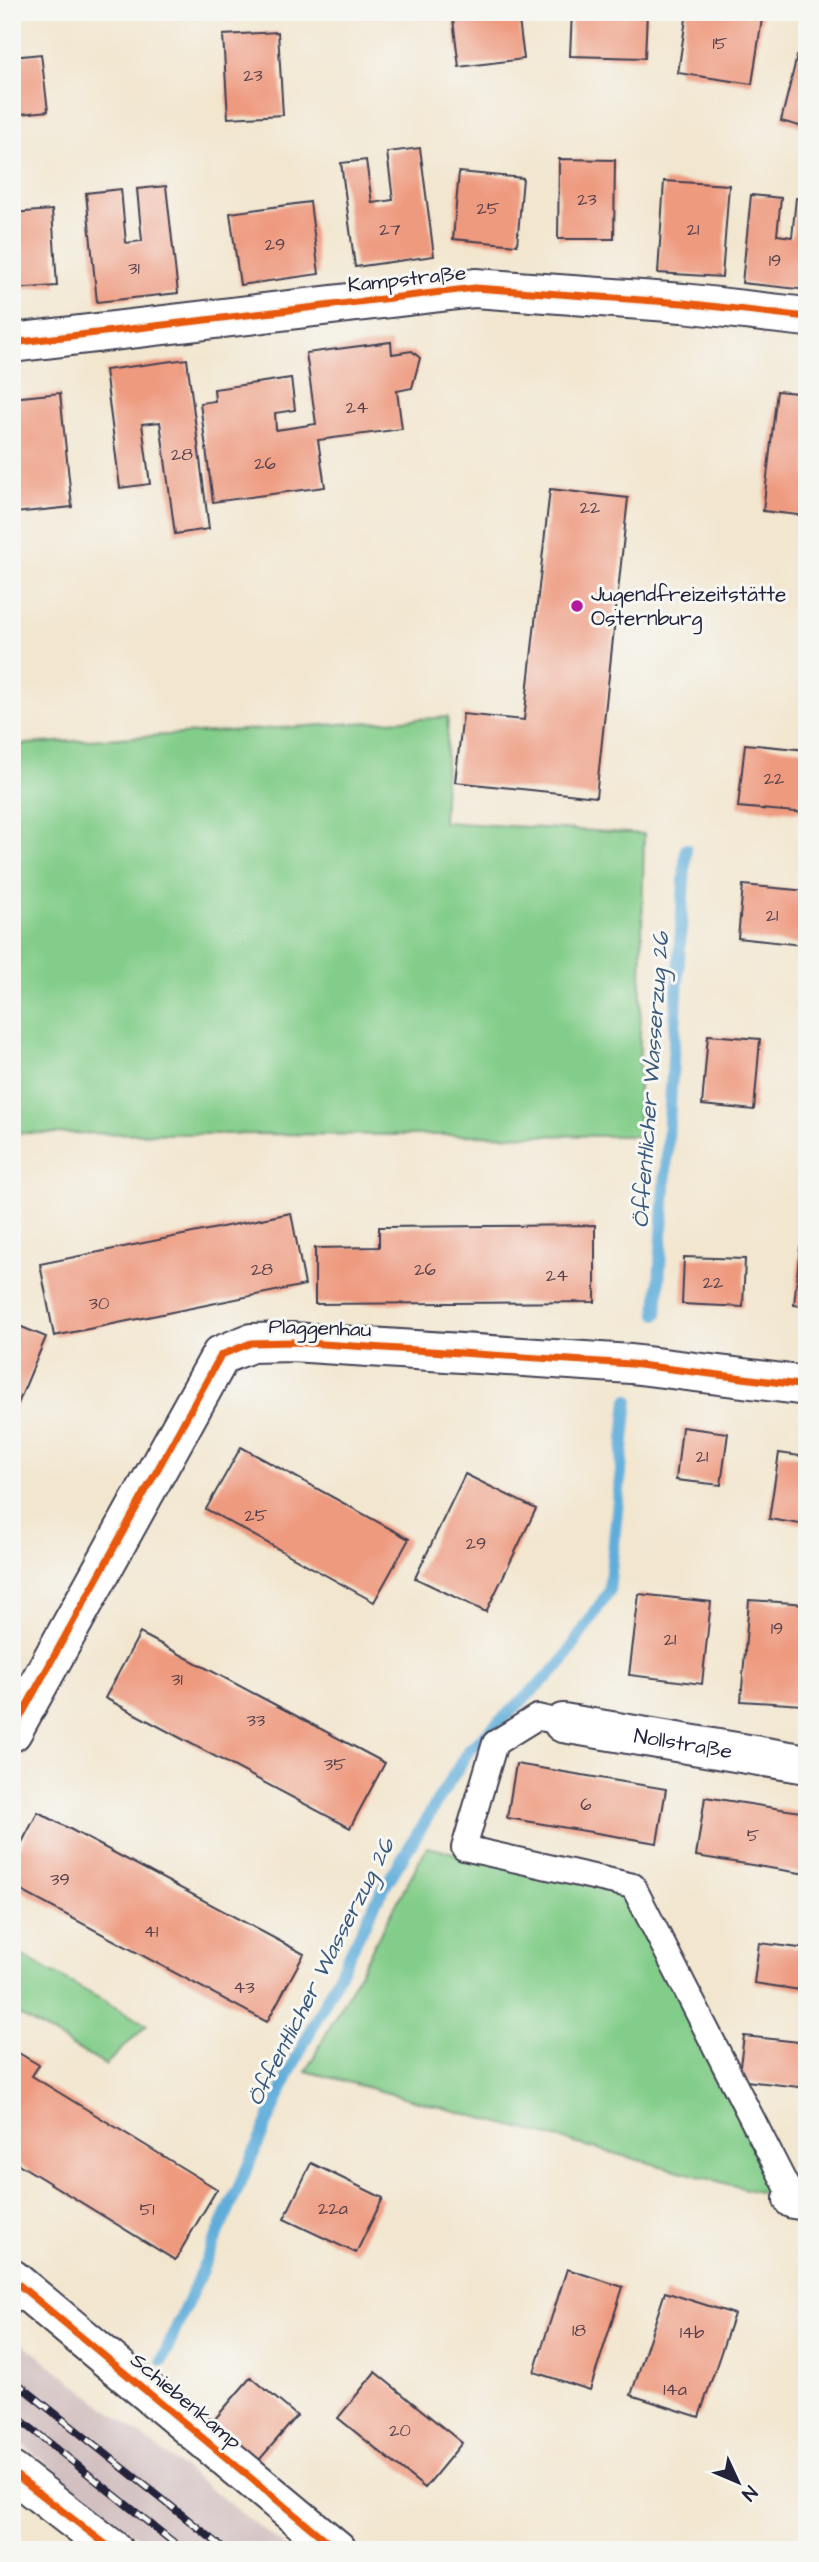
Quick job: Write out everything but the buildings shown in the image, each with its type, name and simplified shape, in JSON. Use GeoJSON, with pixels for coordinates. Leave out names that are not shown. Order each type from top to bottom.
{"type":"FeatureCollection","features":[{"type":"Feature","properties":{"kind":"street","name":"Kampstraße"},"geometry":{"type":"LineString","coordinates":[[12,343],[475,288],[683,303],[807,317]]}},
{"type":"Feature","properties":{"kind":"street","name":"Plaggenhau"},"geometry":{"type":"LineString","coordinates":[[12,1732],[221,1355],[251,1343],[292,1342],[631,1364],[807,1386]]}},
{"type":"Feature","properties":{"kind":"street","name":"Nollstraße"},"geometry":{"type":"LineString","coordinates":[[563,1723],[807,1764]]}},
{"type":"Feature","properties":{"kind":"street","name":"Schiebenkamp"},"geometry":{"type":"LineString","coordinates":[[12,2279],[337,2550]]}},
{"type":"Feature","properties":{"kind":"street"},"geometry":{"type":"LineString","coordinates":[[18,2486],[113,2550]]}},
{"type":"Feature","properties":{"kind":"lane"},"geometry":{"type":"LineString","coordinates":[[563,1723],[537,1717],[495,1743],[464,1848],[633,1886],[800,2200]]}},
{"type":"Feature","properties":{"kind":"shaded area"},"geometry":{"type":"Polygon","coordinates":[[[12,2335],[289,2550],[154,2550],[12,2436],[12,2335]]]}},
{"type":"Feature","properties":{"kind":"green space"},"geometry":{"type":"Polygon","coordinates":[[[448,717],[443,822],[644,834],[638,1136],[12,1133],[12,745],[448,717]]]}},
{"type":"Feature","properties":{"kind":"green space"},"geometry":{"type":"Polygon","coordinates":[[[427,1847],[630,1892],[788,2200],[306,2071],[427,1847]]]}},
{"type":"Feature","properties":{"kind":"green space"},"geometry":{"type":"Polygon","coordinates":[[[14,1951],[147,2025],[105,2065],[12,2011],[14,1951]]]}},
{"type":"Feature","properties":{"kind":"waterway","name":"Öffentlicher Wasserzug 26"},"geometry":{"type":"LineString","coordinates":[[657,1314],[686,849]]}},
{"type":"Feature","properties":{"kind":"waterway","name":"Öffentlicher Wasserzug 26"},"geometry":{"type":"LineString","coordinates":[[162,2360],[292,2067],[379,1896],[469,1750],[560,1665],[609,1591],[628,1400]]}},
{"type":"Feature","properties":{"kind":"railway"},"geometry":{"type":"LineString","coordinates":[[12,2379],[226,2550]]}},
{"type":"Feature","properties":{"kind":"railway"},"geometry":{"type":"LineString","coordinates":[[12,2413],[183,2550]]}},
{"type":"Feature","properties":{"kind":"cycle path"},"geometry":{"type":"LineString","coordinates":[[12,343],[475,288],[683,303],[807,317]]}},
{"type":"Feature","properties":{"kind":"cycle path"},"geometry":{"type":"LineString","coordinates":[[12,1732],[221,1355],[251,1343],[292,1342],[631,1364],[807,1386]]}},
{"type":"Feature","properties":{"kind":"cycle path"},"geometry":{"type":"LineString","coordinates":[[12,2279],[337,2550]]}},
{"type":"Feature","properties":{"kind":"cycle path"},"geometry":{"type":"LineString","coordinates":[[12,2472],[113,2550]]}},
{"type":"Feature","properties":{"kind":"place","name":"Jugendfreizeitstätte Osternburg"},"geometry":{"type":"Point","coordinates":[577,606]}}]}
